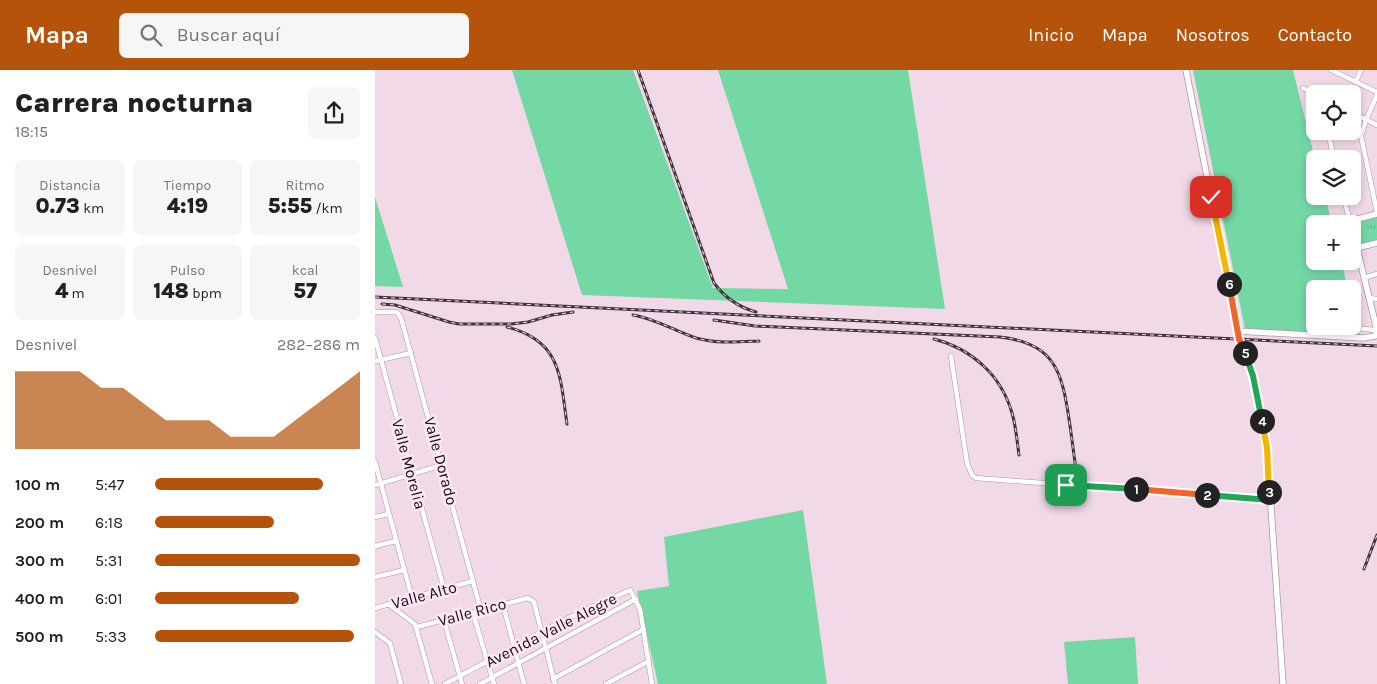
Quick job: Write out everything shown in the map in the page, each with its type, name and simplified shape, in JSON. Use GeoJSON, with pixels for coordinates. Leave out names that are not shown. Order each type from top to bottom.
{"type":"FeatureCollection","features":[{"type":"Feature","properties":{"kind":"street"},"geometry":{"type":"LineString","coordinates":[[1186,70],[1238,331],[1253,376],[1267,448],[1283,684]]}},
{"type":"Feature","properties":{"kind":"street"},"geometry":{"type":"LineString","coordinates":[[1331,70],[1377,93],[1361,132],[1361,140],[1377,213],[1361,219]]}},
{"type":"Feature","properties":{"kind":"street"},"geometry":{"type":"LineString","coordinates":[[1355,81],[1361,70]]}},
{"type":"Feature","properties":{"kind":"street"},"geometry":{"type":"LineString","coordinates":[[1361,117],[1377,125]]}},
{"type":"Feature","properties":{"kind":"street"},"geometry":{"type":"LineString","coordinates":[[1361,247],[1377,243]]}},
{"type":"Feature","properties":{"kind":"street"},"geometry":{"type":"LineString","coordinates":[[1238,331],[1369,338],[1375,336],[1377,330],[1361,268]]}},
{"type":"Feature","properties":{"kind":"street"},"geometry":{"type":"LineString","coordinates":[[1364,278],[1377,274]]}},
{"type":"Feature","properties":{"kind":"street"},"geometry":{"type":"LineString","coordinates":[[1369,298],[1377,299]]}},
{"type":"Feature","properties":{"kind":"street","name":"Valle Dorado"},"geometry":{"type":"LineString","coordinates":[[375,312],[397,312],[401,318],[481,610]]}},
{"type":"Feature","properties":{"kind":"street"},"geometry":{"type":"LineString","coordinates":[[1363,329],[1377,330]]}},
{"type":"Feature","properties":{"kind":"street","name":"Valle Morelia"},"geometry":{"type":"LineString","coordinates":[[375,338],[444,589]]}},
{"type":"Feature","properties":{"kind":"street"},"geometry":{"type":"LineString","coordinates":[[375,361],[411,353]]}},
{"type":"Feature","properties":{"kind":"street"},"geometry":{"type":"LineString","coordinates":[[951,356],[967,463],[972,475],[976,478],[1270,500]]}},
{"type":"Feature","properties":{"kind":"street"},"geometry":{"type":"LineString","coordinates":[[375,462],[378,484],[412,598]]}},
{"type":"Feature","properties":{"kind":"street"},"geometry":{"type":"LineString","coordinates":[[378,484],[442,465]]}},
{"type":"Feature","properties":{"kind":"street"},"geometry":{"type":"LineString","coordinates":[[375,517],[388,514]]}},
{"type":"Feature","properties":{"kind":"street"},"geometry":{"type":"LineString","coordinates":[[375,546],[396,541]]}},
{"type":"Feature","properties":{"kind":"street"},"geometry":{"type":"LineString","coordinates":[[375,578],[404,570]]}},
{"type":"Feature","properties":{"kind":"street","name":"Valle Alto"},"geometry":{"type":"LineString","coordinates":[[375,608],[473,581]]}},
{"type":"Feature","properties":{"kind":"street","name":"Avenida Valle Alegre"},"geometry":{"type":"LineString","coordinates":[[445,684],[596,604],[629,590],[636,599],[480,684]]}},
{"type":"Feature","properties":{"kind":"street","name":"Valle Rico"},"geometry":{"type":"LineString","coordinates":[[417,626],[528,598],[533,602],[541,633]]}},
{"type":"Feature","properties":{"kind":"street"},"geometry":{"type":"LineString","coordinates":[[636,599],[644,629],[652,684]]}},
{"type":"Feature","properties":{"kind":"street"},"geometry":{"type":"LineString","coordinates":[[388,604],[413,621],[417,626],[432,684]]}},
{"type":"Feature","properties":{"kind":"street"},"geometry":{"type":"LineString","coordinates":[[503,605],[524,684]]}},
{"type":"Feature","properties":{"kind":"street"},"geometry":{"type":"LineString","coordinates":[[473,613],[494,684]]}},
{"type":"Feature","properties":{"kind":"street"},"geometry":{"type":"LineString","coordinates":[[444,620],[463,684]]}},
{"type":"Feature","properties":{"kind":"street"},"geometry":{"type":"LineString","coordinates":[[541,633],[554,681],[644,629]]}},
{"type":"Feature","properties":{"kind":"street"},"geometry":{"type":"LineString","coordinates":[[375,632],[390,643],[401,684]]}},
{"type":"Feature","properties":{"kind":"street"},"geometry":{"type":"LineString","coordinates":[[606,684],[649,662]]}},
{"type":"Feature","properties":{"kind":"green space"},"geometry":{"type":"Polygon","coordinates":[[[512,70],[633,70],[713,288],[788,289],[718,70],[908,70],[945,309],[582,295],[512,70]]]}},
{"type":"Feature","properties":{"kind":"green space"},"geometry":{"type":"Polygon","coordinates":[[[1193,70],[1293,70],[1306,123],[1306,140],[1310,140],[1313,150],[1306,150],[1306,205],[1327,205],[1330,215],[1306,215],[1306,270],[1343,270],[1346,280],[1306,280],[1306,333],[1245,329],[1193,70]]]}},
{"type":"Feature","properties":{"kind":"green space"},"geometry":{"type":"Polygon","coordinates":[[[375,197],[403,287],[375,286],[375,197]]]}},
{"type":"Feature","properties":{"kind":"green space"},"geometry":{"type":"Polygon","coordinates":[[[1377,214],[1377,243],[1361,247],[1361,219],[1377,214]]]}},
{"type":"Feature","properties":{"kind":"green space"},"geometry":{"type":"Polygon","coordinates":[[[803,510],[827,684],[658,684],[637,591],[669,586],[664,537],[803,510]]]}},
{"type":"Feature","properties":{"kind":"green space"},"geometry":{"type":"Polygon","coordinates":[[[1135,637],[1138,684],[1068,684],[1064,642],[1135,637]]]}},
{"type":"Feature","properties":{"kind":"railway"},"geometry":{"type":"LineString","coordinates":[[638,70],[714,283],[732,301],[756,312]]}},
{"type":"Feature","properties":{"kind":"railway"},"geometry":{"type":"LineString","coordinates":[[375,297],[1377,346]]}},
{"type":"Feature","properties":{"kind":"railway"},"geometry":{"type":"LineString","coordinates":[[382,304],[395,305],[459,324],[511,324],[573,312]]}},
{"type":"Feature","properties":{"kind":"railway"},"geometry":{"type":"LineString","coordinates":[[633,315],[650,319],[704,340],[727,342],[759,341]]}},
{"type":"Feature","properties":{"kind":"railway"},"geometry":{"type":"LineString","coordinates":[[714,320],[755,326],[1000,337],[1018,340],[1033,346],[1044,353],[1052,362],[1063,387],[1077,476]]}},
{"type":"Feature","properties":{"kind":"railway"},"geometry":{"type":"LineString","coordinates":[[507,327],[525,333],[539,341],[548,351],[555,363],[559,376],[567,424]]}},
{"type":"Feature","properties":{"kind":"railway"},"geometry":{"type":"LineString","coordinates":[[934,339],[961,349],[993,376],[1001,387],[1012,413],[1019,455]]}},
{"type":"Feature","properties":{"kind":"railway"},"geometry":{"type":"LineString","coordinates":[[1364,569],[1377,535]]}},
{"type":"Feature","properties":{"kind":"route"},"geometry":{"type":"LineString","coordinates":[[1066,485],[1270,500],[1267,448],[1256,388],[1239,339],[1211,197]]}}]}
